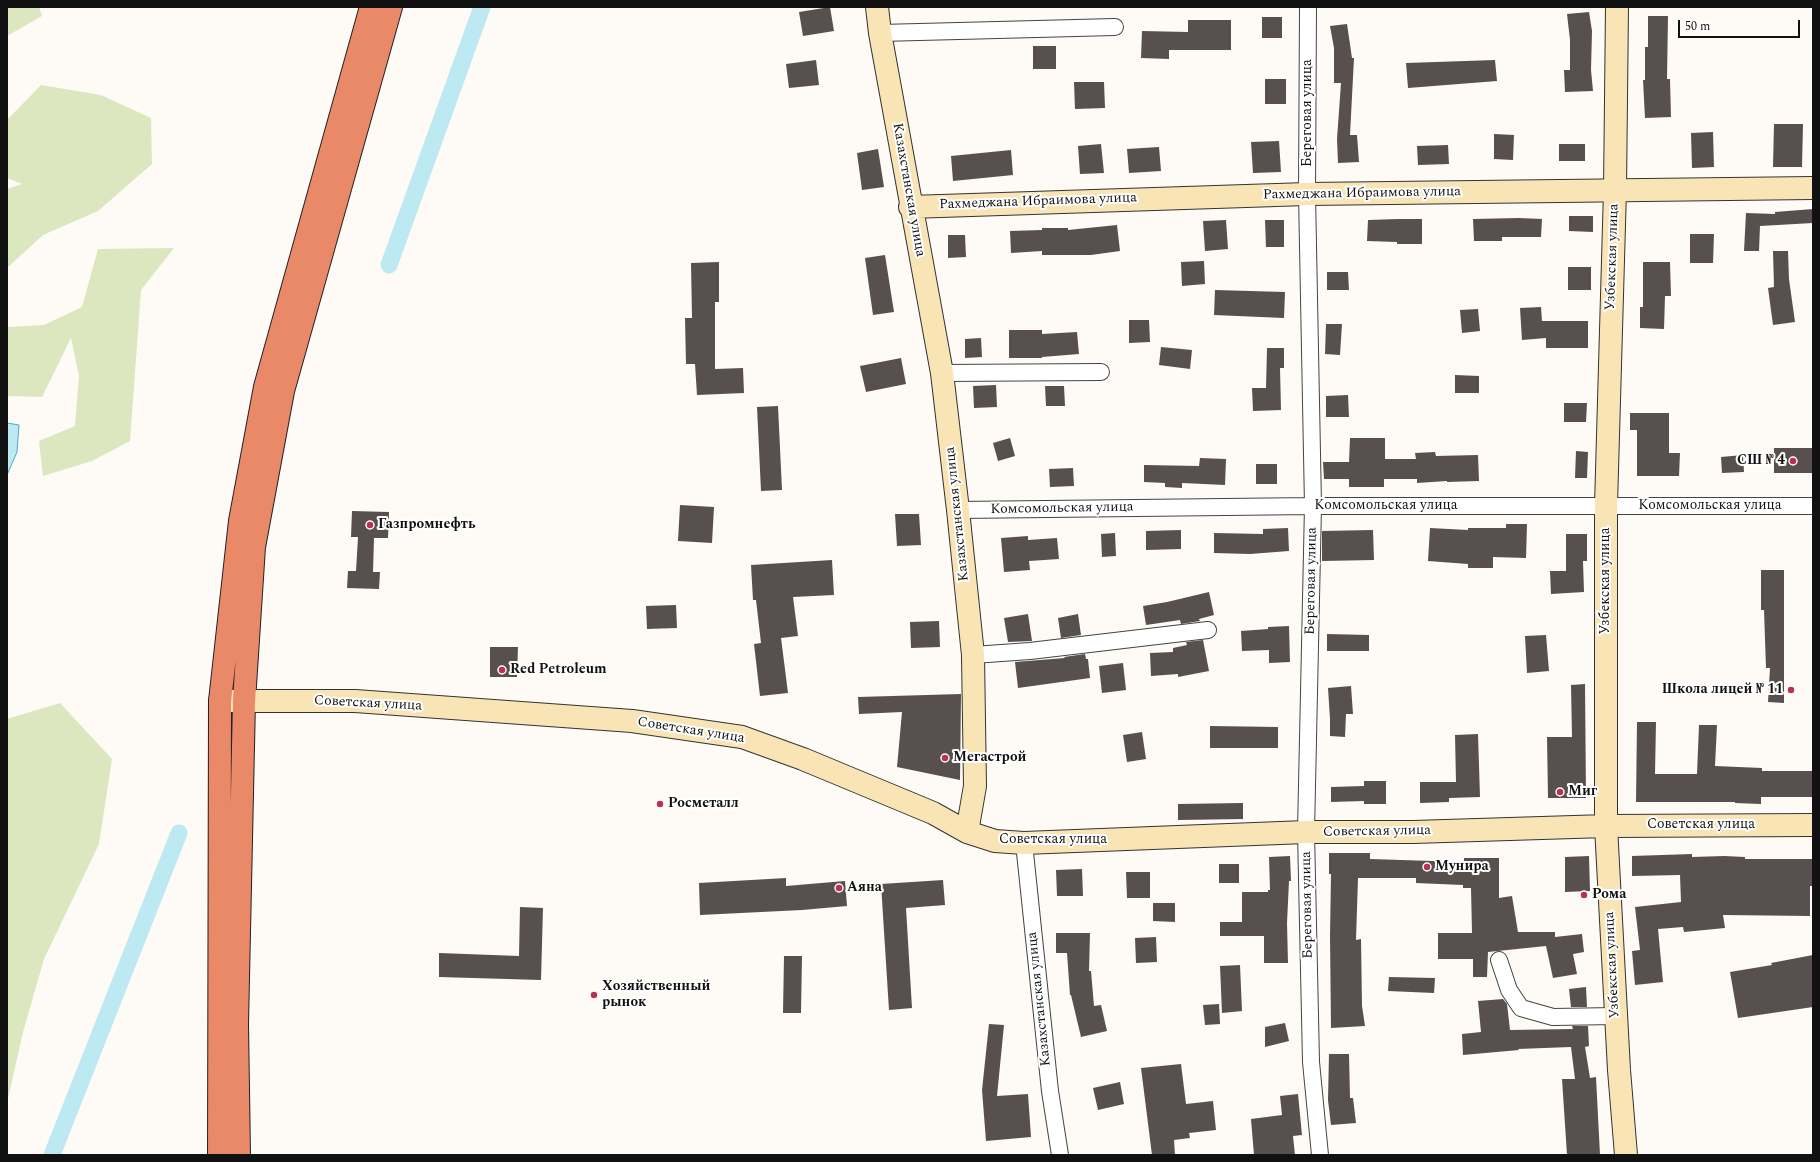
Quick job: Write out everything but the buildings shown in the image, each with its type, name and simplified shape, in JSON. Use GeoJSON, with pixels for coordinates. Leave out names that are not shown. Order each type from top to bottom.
{"type":"FeatureCollection","features":[{"type":"Feature","properties":{"kind":"highway"},"geometry":{"type":"LineString","coordinates":[[219,1155],[220,702],[240,521],[265,387],[371,7]]}},
{"type":"Feature","properties":{"kind":"highway"},"geometry":{"type":"LineString","coordinates":[[239,1155],[237,1024],[244,701],[254,547],[283,391],[391,7]]}},
{"type":"Feature","properties":{"kind":"street","name":"Казахстанская улица"},"geometry":{"type":"LineString","coordinates":[[877,7],[880,33],[910,207],[942,373],[958,510],[973,655],[975,786],[967,832]]}},
{"type":"Feature","properties":{"kind":"street","name":"Береговая улица"},"geometry":{"type":"LineString","coordinates":[[1308,7],[1307,194],[1313,506],[1306,832],[1311,1062],[1320,1155]]}},
{"type":"Feature","properties":{"kind":"street","name":"Узбекская улица"},"geometry":{"type":"LineString","coordinates":[[1616,7],[1615,190],[1606,506],[1606,826],[1616,1016],[1626,1155]]}},
{"type":"Feature","properties":{"kind":"street"},"geometry":{"type":"LineString","coordinates":[[880,33],[1115,27]]}},
{"type":"Feature","properties":{"kind":"street","name":"Рахмеджана Ибраимова улица"},"geometry":{"type":"LineString","coordinates":[[910,207],[1307,194],[1813,188]]}},
{"type":"Feature","properties":{"kind":"street"},"geometry":{"type":"LineString","coordinates":[[942,373],[1101,372]]}},
{"type":"Feature","properties":{"kind":"street","name":"Комсомольская улица"},"geometry":{"type":"LineString","coordinates":[[958,510],[1313,506],[1813,506]]}},
{"type":"Feature","properties":{"kind":"street"},"geometry":{"type":"LineString","coordinates":[[973,655],[1030,651],[1208,630]]}},
{"type":"Feature","properties":{"kind":"street","name":"Советская улица"},"geometry":{"type":"LineString","coordinates":[[220,702],[355,701],[632,721],[742,737],[825,768],[933,813],[967,832],[995,841],[1024,843],[1306,832],[1412,832],[1606,826],[1813,825]]}},
{"type":"Feature","properties":{"kind":"street","name":"Казахстанская улица"},"geometry":{"type":"LineString","coordinates":[[1024,843],[1050,1091],[1060,1155]]}},
{"type":"Feature","properties":{"kind":"street"},"geometry":{"type":"LineString","coordinates":[[1499,960],[1509,990],[1521,1008],[1553,1017],[1616,1016]]}},
{"type":"Feature","properties":{"kind":"green space"},"geometry":{"type":"Polygon","coordinates":[[[7,7],[39,7],[42,16],[7,36],[7,7]]]}},
{"type":"Feature","properties":{"kind":"green space"},"geometry":{"type":"Polygon","coordinates":[[[41,85],[101,95],[151,118],[152,164],[98,211],[43,235],[7,268],[7,189],[22,184],[7,178],[7,120],[41,85]]]}},
{"type":"Feature","properties":{"kind":"green space"},"geometry":{"type":"Polygon","coordinates":[[[174,248],[141,290],[130,441],[92,461],[43,476],[39,441],[75,426],[79,376],[71,338],[42,397],[7,396],[7,327],[44,325],[82,307],[98,249],[174,248]]]}},
{"type":"Feature","properties":{"kind":"green space"},"geometry":{"type":"Polygon","coordinates":[[[60,703],[112,759],[99,844],[44,959],[23,1032],[7,1103],[7,719],[60,703]]]}},
{"type":"Feature","properties":{"kind":"water"},"geometry":{"type":"Polygon","coordinates":[[[7,423],[19,425],[17,452],[7,475],[7,423]]]}},
{"type":"Feature","properties":{"kind":"waterway"},"geometry":{"type":"LineString","coordinates":[[389,265],[482,7]]}},
{"type":"Feature","properties":{"kind":"waterway"},"geometry":{"type":"LineString","coordinates":[[52,1155],[179,833]]}},
{"type":"Feature","properties":{"kind":"place","name":"СШ № 4"},"geometry":{"type":"Point","coordinates":[1793,461]}},
{"type":"Feature","properties":{"kind":"place","name":"Газпромнефть"},"geometry":{"type":"Point","coordinates":[370,525]}},
{"type":"Feature","properties":{"kind":"place","name":"Red Petroleum"},"geometry":{"type":"Point","coordinates":[502,670]}},
{"type":"Feature","properties":{"kind":"place","name":"Школа лицей № 11"},"geometry":{"type":"Point","coordinates":[1791,690]}},
{"type":"Feature","properties":{"kind":"place","name":"Мегастрой"},"geometry":{"type":"Point","coordinates":[945,758]}},
{"type":"Feature","properties":{"kind":"place","name":"Миг"},"geometry":{"type":"Point","coordinates":[1560,792]}},
{"type":"Feature","properties":{"kind":"place","name":"Росметалл"},"geometry":{"type":"Point","coordinates":[660,804]}},
{"type":"Feature","properties":{"kind":"place","name":"Мунира"},"geometry":{"type":"Point","coordinates":[1427,867]}},
{"type":"Feature","properties":{"kind":"place","name":"Аяна"},"geometry":{"type":"Point","coordinates":[839,888]}},
{"type":"Feature","properties":{"kind":"place","name":"Рома"},"geometry":{"type":"Point","coordinates":[1584,895]}},
{"type":"Feature","properties":{"kind":"place","name":"Хозяйственный рынок"},"geometry":{"type":"Point","coordinates":[594,995]}}]}
